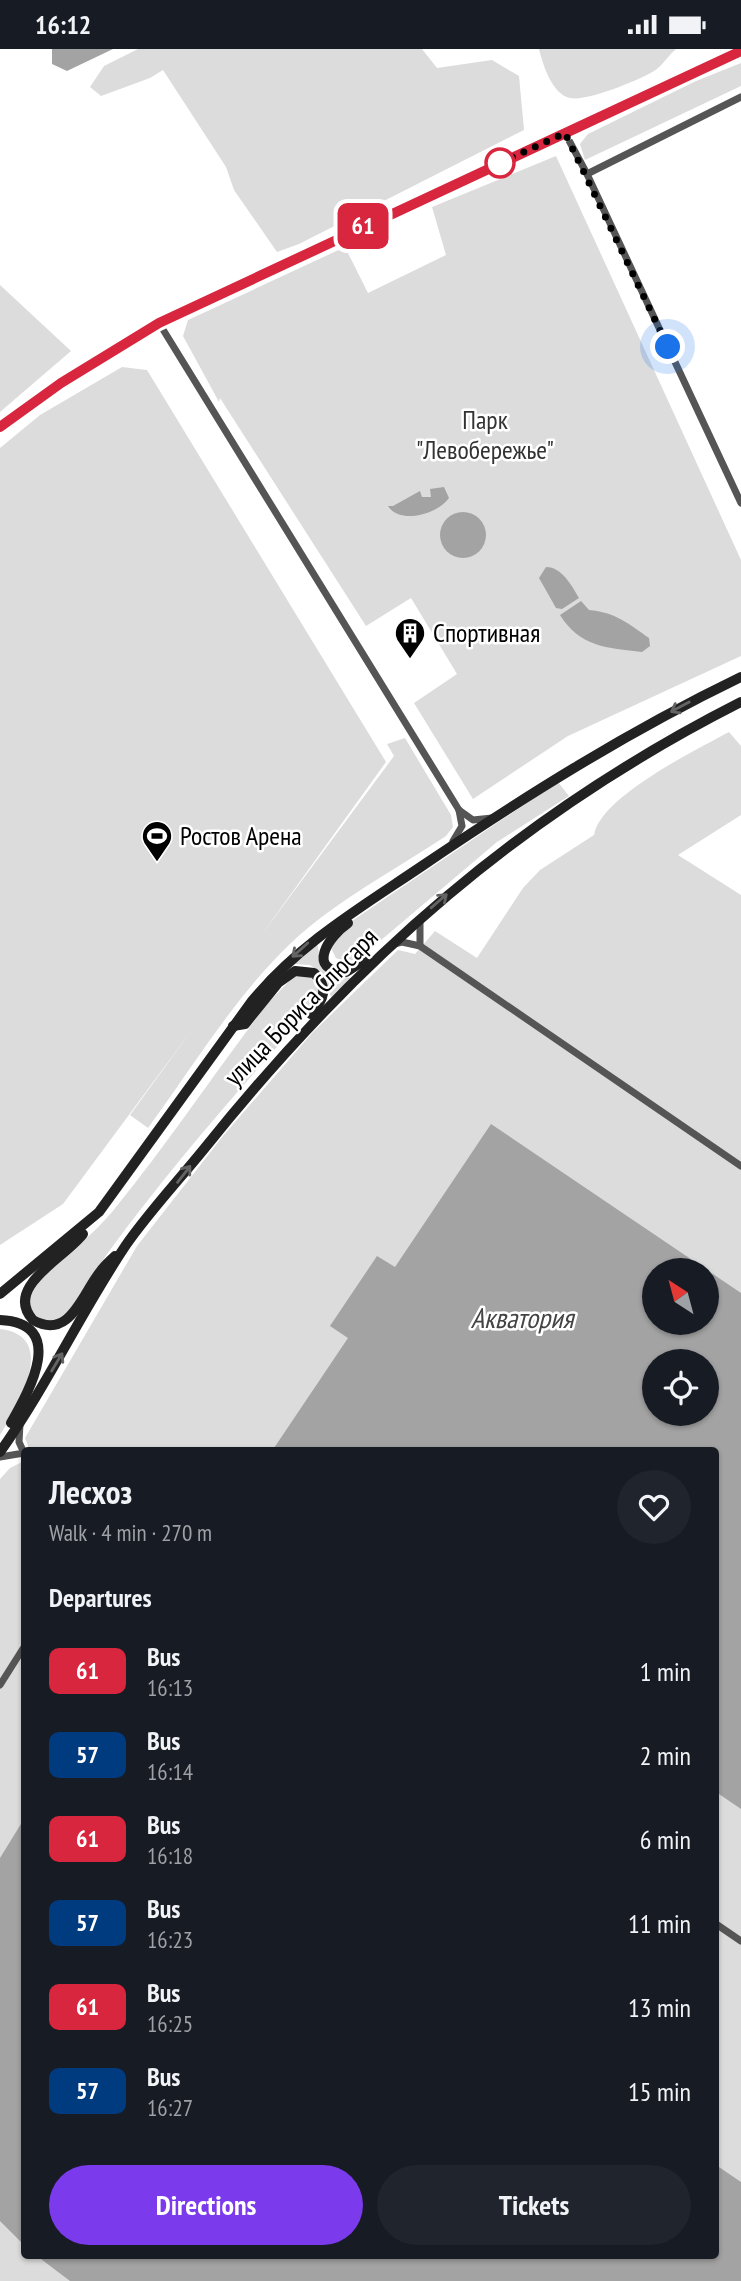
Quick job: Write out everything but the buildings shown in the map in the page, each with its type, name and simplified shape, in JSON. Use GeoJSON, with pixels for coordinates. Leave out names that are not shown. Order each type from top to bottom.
{"type":"FeatureCollection","features":[{"type":"Feature","properties":{"kind":"main road"},"geometry":{"type":"LineString","coordinates":[[0,427],[61,383],[159,323],[741,51]]}},
{"type":"Feature","properties":{"kind":"main road","name":"улица Бориса Слюсаря"},"geometry":{"type":"LineString","coordinates":[[0,1294],[99,1212],[233,1026],[293,956],[327,928],[559,775],[622,738],[741,677]]}},
{"type":"Feature","properties":{"kind":"main road","name":"улица Бориса Слюсаря"},"geometry":{"type":"LineString","coordinates":[[0,1454],[127,1243],[286,1049],[395,941],[477,868],[574,799],[644,755],[741,702]]}},
{"type":"Feature","properties":{"kind":"main road"},"geometry":{"type":"LineString","coordinates":[[374,898],[370,907],[330,936],[324,951],[327,963],[338,972],[353,969],[389,940],[395,941]]}},
{"type":"Feature","properties":{"kind":"main road"},"geometry":{"type":"LineString","coordinates":[[233,1026],[245,1024],[288,975],[309,970],[319,978],[324,994],[317,1008],[288,1040],[286,1049]]}},
{"type":"Feature","properties":{"kind":"main road"},"geometry":{"type":"LineString","coordinates":[[99,1212],[74,1246],[26,1289],[24,1305],[27,1314],[40,1324],[53,1326],[67,1321],[100,1271],[127,1243]]}},
{"type":"Feature","properties":{"kind":"main road"},"geometry":{"type":"LineString","coordinates":[[0,1320],[19,1323],[28,1329],[34,1337],[39,1357],[33,1385],[5,1435],[8,1441]]}},
{"type":"Feature","properties":{"kind":"street"},"geometry":{"type":"LineString","coordinates":[[587,174],[741,97]]}},
{"type":"Feature","properties":{"kind":"street"},"geometry":{"type":"LineString","coordinates":[[565,133],[587,174],[741,503]]}},
{"type":"Feature","properties":{"kind":"street"},"geometry":{"type":"LineString","coordinates":[[159,323],[458,810],[462,826],[459,834],[443,852]]}},
{"type":"Feature","properties":{"kind":"street"},"geometry":{"type":"LineString","coordinates":[[458,810],[473,820],[492,818]]}},
{"type":"Feature","properties":{"kind":"street"},"geometry":{"type":"LineString","coordinates":[[420,946],[418,937],[421,917]]}},
{"type":"Feature","properties":{"kind":"street"},"geometry":{"type":"LineString","coordinates":[[395,941],[420,946],[741,1166]]}},
{"type":"Feature","properties":{"kind":"street"},"geometry":{"type":"LineString","coordinates":[[20,1422],[21,1447]]}},
{"type":"Feature","properties":{"kind":"street"},"geometry":{"type":"LineString","coordinates":[[0,1454],[21,1453]]}},
{"type":"Feature","properties":{"kind":"street"},"geometry":{"type":"LineString","coordinates":[[0,1685],[21,1652]]}},
{"type":"Feature","properties":{"kind":"street"},"geometry":{"type":"LineString","coordinates":[[719,1926],[741,1941]]}},
{"type":"Feature","properties":{"kind":"green space"},"geometry":{"type":"Polygon","coordinates":[[[138,49],[422,49],[437,68],[492,60],[519,76],[524,130],[299,244],[277,252],[234,190],[226,167],[163,70],[150,78],[101,96],[90,87],[104,66],[138,49]]]}},
{"type":"Feature","properties":{"kind":"green space"},"geometry":{"type":"Polygon","coordinates":[[[539,49],[676,49],[660,67],[628,84],[588,97],[570,98],[553,85],[539,49]]]}},
{"type":"Feature","properties":{"kind":"green space"},"geometry":{"type":"Polygon","coordinates":[[[741,63],[741,86],[585,160],[580,144],[588,134],[696,81],[741,63]]]}},
{"type":"Feature","properties":{"kind":"green space","name":"Парк \"Левобережье\""},"geometry":{"type":"Polygon","coordinates":[[[556,156],[741,560],[741,656],[568,736],[473,799],[414,703],[457,674],[411,598],[366,626],[220,398],[219,402],[183,336],[188,320],[345,247],[368,293],[446,255],[432,207],[556,156]]]}},
{"type":"Feature","properties":{"kind":"green space"},"geometry":{"type":"Polygon","coordinates":[[[0,285],[71,351],[0,412],[0,285]]]}},
{"type":"Feature","properties":{"kind":"green space","name":"Ростов Арена"},"geometry":{"type":"Polygon","coordinates":[[[122,367],[147,370],[386,762],[260,937],[394,756],[387,744],[405,738],[451,815],[453,827],[446,836],[347,899],[292,942],[252,985],[216,1031],[148,1128],[130,1115],[194,1027],[63,1204],[0,1245],[0,448],[40,415],[122,367]]]}},
{"type":"Feature","properties":{"kind":"green space"},"geometry":{"type":"Polygon","coordinates":[[[729,732],[741,746],[741,815],[678,855],[741,895],[741,2281],[0,2281],[0,1479],[10,1468],[21,1462],[21,2259],[719,2259],[719,1447],[28,1447],[25,1438],[137,1246],[223,1136],[313,1032],[398,950],[415,954],[435,931],[477,958],[523,888],[540,870],[594,835],[600,820],[613,805],[651,776],[729,732]]]}},
{"type":"Feature","properties":{"kind":"green space"},"geometry":{"type":"Polygon","coordinates":[[[558,782],[569,796],[497,842],[360,958],[346,962],[336,958],[331,948],[340,929],[558,782]]]}},
{"type":"Feature","properties":{"kind":"green space"},"geometry":{"type":"Polygon","coordinates":[[[317,943],[321,962],[339,976],[351,978],[331,997],[323,974],[310,965],[294,964],[317,943]]]}},
{"type":"Feature","properties":{"kind":"green space"},"geometry":{"type":"Polygon","coordinates":[[[296,974],[311,975],[320,990],[315,1004],[184,1155],[110,1250],[67,1315],[53,1322],[31,1313],[28,1294],[112,1212],[268,1003],[296,974]]]}},
{"type":"Feature","properties":{"kind":"green space"},"geometry":{"type":"Polygon","coordinates":[[[0,1329],[18,1334],[28,1345],[31,1358],[23,1391],[0,1435],[0,1329]]]}},
{"type":"Feature","properties":{"kind":"water"},"geometry":{"type":"Polygon","coordinates":[[[52,49],[113,49],[67,71],[52,64],[52,49]]]}},
{"type":"Feature","properties":{"kind":"water"},"geometry":{"type":"Polygon","coordinates":[[[444,487],[449,498],[428,513],[401,515],[388,506],[393,506],[420,491],[422,497],[431,497],[430,489],[444,487]]]}},
{"type":"Feature","properties":{"kind":"water"},"geometry":{"type":"Polygon","coordinates":[[[463,512],[479,519],[486,535],[479,551],[463,558],[447,551],[440,535],[447,519],[463,512]]]}},
{"type":"Feature","properties":{"kind":"water"},"geometry":{"type":"Polygon","coordinates":[[[546,567],[562,574],[579,598],[562,609],[556,608],[539,578],[546,567]]]}},
{"type":"Feature","properties":{"kind":"water"},"geometry":{"type":"Polygon","coordinates":[[[581,601],[589,610],[607,613],[628,624],[649,638],[650,646],[642,652],[606,647],[576,634],[560,615],[581,601]]]}},
{"type":"Feature","properties":{"kind":"water","name":"Акватория"},"geometry":{"type":"Polygon","coordinates":[[[491,1124],[689,1258],[642,1258],[642,1335],[719,1335],[719,1278],[741,1293],[741,1809],[719,1794],[719,1447],[275,1447],[348,1338],[330,1326],[377,1256],[395,1267],[491,1124]]]}},
{"type":"Feature","properties":{"kind":"water"},"geometry":{"type":"Polygon","coordinates":[[[21,1824],[21,2242],[0,2221],[0,1858],[21,1824]]]}},
{"type":"Feature","properties":{"kind":"water"},"geometry":{"type":"Polygon","coordinates":[[[719,2167],[741,2182],[741,2281],[70,2281],[41,2259],[719,2259],[719,2167]]]}},
{"type":"Feature","properties":{"kind":"bus line","name":"61"},"geometry":{"type":"LineString","coordinates":[[0,427],[61,383],[159,323],[706,65],[741,51]]}},
{"type":"Feature","properties":{"kind":"place","name":"Спортивная"},"geometry":{"type":"Point","coordinates":[410,660]}},
{"type":"Feature","properties":{"kind":"place","name":"Ростов Арена"},"geometry":{"type":"Point","coordinates":[157,863]}},
{"type":"Feature","properties":{"kind":"route"},"geometry":{"type":"LineString","coordinates":[[500,163],[489,168],[565,133],[668,347]]}}]}
